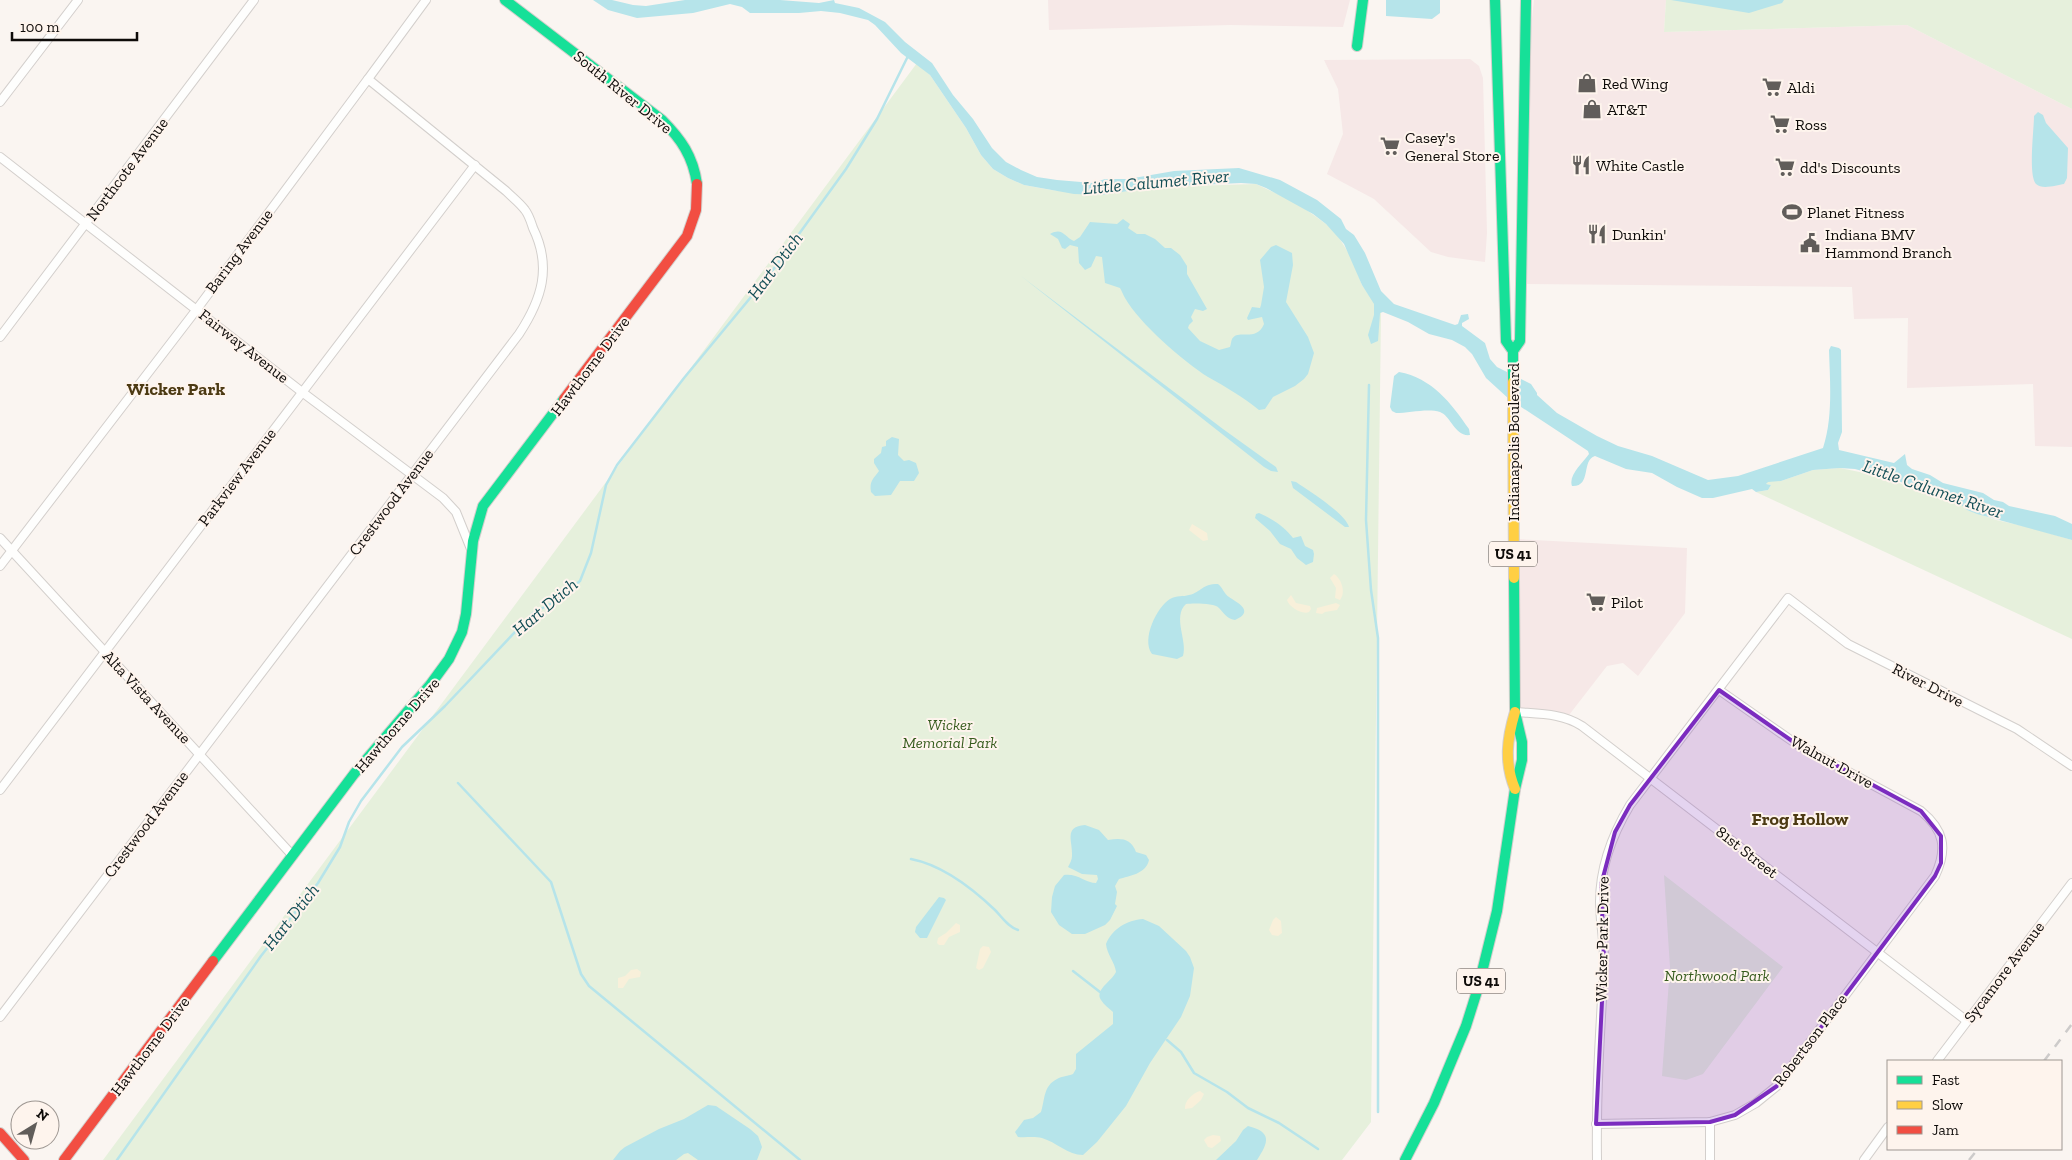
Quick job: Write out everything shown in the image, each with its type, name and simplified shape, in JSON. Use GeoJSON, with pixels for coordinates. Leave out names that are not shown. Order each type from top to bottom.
{"type":"FeatureCollection","features":[{"type":"Feature","properties":{"kind":"main road","name":"South River Drive"},"geometry":{"type":"LineString","coordinates":[[506,0],[662,120],[684,144],[694,169],[695,215],[689,231],[667,264]]}},
{"type":"Feature","properties":{"kind":"main road"},"geometry":{"type":"LineString","coordinates":[[1358,46],[1363,0]]}},
{"type":"Feature","properties":{"kind":"main road","name":"Indianapolis Boulevard"},"geometry":{"type":"LineString","coordinates":[[1405,1160],[1416,1142],[1450,1072],[1481,981],[1501,901],[1508,860],[1515,789],[1522,773],[1522,737],[1515,712],[1513,351],[1506,341],[1494,44],[1495,0]]}},
{"type":"Feature","properties":{"kind":"main road","name":"Indianapolis Boulevard"},"geometry":{"type":"LineString","coordinates":[[1513,351],[1520,341],[1526,0]]}},
{"type":"Feature","properties":{"kind":"main road","name":"Hawthorne Drive"},"geometry":{"type":"LineString","coordinates":[[64,1160],[368,756],[428,690],[449,660],[463,631],[470,580],[471,549],[478,517],[483,506],[667,264]]}},
{"type":"Feature","properties":{"kind":"main road","name":"Indianapolis Boulevard"},"geometry":{"type":"LineString","coordinates":[[1515,712],[1507,737],[1507,774],[1515,789]]}},
{"type":"Feature","properties":{"kind":"main road"},"geometry":{"type":"LineString","coordinates":[[0,1133],[24,1160]]}},
{"type":"Feature","properties":{"kind":"street"},"geometry":{"type":"LineString","coordinates":[[0,102],[78,0]]}},
{"type":"Feature","properties":{"kind":"street","name":"Northcote Avenue"},"geometry":{"type":"LineString","coordinates":[[0,337],[254,0]]}},
{"type":"Feature","properties":{"kind":"street"},"geometry":{"type":"LineString","coordinates":[[368,78],[426,0]]}},
{"type":"Feature","properties":{"kind":"street","name":"Crestwood Avenue"},"geometry":{"type":"LineString","coordinates":[[0,1017],[520,334],[536,304],[542,285],[544,265],[538,239],[525,210],[506,190],[368,78]]}},
{"type":"Feature","properties":{"kind":"street","name":"Baring Avenue"},"geometry":{"type":"LineString","coordinates":[[0,566],[197,309],[368,78]]}},
{"type":"Feature","properties":{"kind":"street","name":"Fairway Avenue"},"geometry":{"type":"LineString","coordinates":[[0,157],[302,392],[443,498],[456,512],[471,549]]}},
{"type":"Feature","properties":{"kind":"street","name":"Parkview Avenue"},"geometry":{"type":"LineString","coordinates":[[0,790],[474,165]]}},
{"type":"Feature","properties":{"kind":"street","name":"Alta Vista Avenue"},"geometry":{"type":"LineString","coordinates":[[0,538],[293,856]]}},
{"type":"Feature","properties":{"kind":"street","name":"Wicker Park Drive"},"geometry":{"type":"LineString","coordinates":[[1596,1160],[1604,960],[1600,902],[1603,868],[1615,832],[1621,820],[1651,778],[1788,598]]}},
{"type":"Feature","properties":{"kind":"street","name":"River Drive"},"geometry":{"type":"LineString","coordinates":[[1788,598],[1848,644],[2017,729],[2072,766]]}},
{"type":"Feature","properties":{"kind":"street","name":"Walnut Drive"},"geometry":{"type":"LineString","coordinates":[[1719,690],[1802,747],[1921,811],[1936,826],[1941,836]]}},
{"type":"Feature","properties":{"kind":"street","name":"81st Street"},"geometry":{"type":"LineString","coordinates":[[1515,712],[1548,714],[1572,720],[1651,778],[1967,1021]]}},
{"type":"Feature","properties":{"kind":"street","name":"Robertson Place"},"geometry":{"type":"LineString","coordinates":[[1596,1124],[1710,1122],[1735,1115],[1756,1103],[1777,1086],[1935,876],[1941,864],[1943,850],[1941,836]]}},
{"type":"Feature","properties":{"kind":"street","name":"Sycamore Avenue"},"geometry":{"type":"LineString","coordinates":[[1938,1060],[2072,884]]}},
{"type":"Feature","properties":{"kind":"street"},"geometry":{"type":"LineString","coordinates":[[1710,1122],[1710,1160]]}},
{"type":"Feature","properties":{"kind":"street"},"geometry":{"type":"LineString","coordinates":[[1864,1160],[1887,1128]]}},
{"type":"Feature","properties":{"kind":"highlighted area"},"geometry":{"type":"Polygon","coordinates":[[[1719,690],[1795,743],[1921,811],[1941,836],[1941,863],[1935,876],[1777,1086],[1735,1115],[1710,1122],[1596,1124],[1604,960],[1601,885],[1615,832],[1630,805],[1719,690]]]}},
{"type":"Feature","properties":{"kind":"shaded area"},"geometry":{"type":"Polygon","coordinates":[[[1048,0],[1350,0],[1343,27],[1230,25],[1049,30],[1048,0]]]}},
{"type":"Feature","properties":{"kind":"shaded area"},"geometry":{"type":"Polygon","coordinates":[[[1534,0],[1666,0],[1664,32],[1907,25],[2072,109],[2072,447],[2035,446],[2033,384],[1907,388],[1908,318],[1854,319],[1852,287],[1526,284],[1530,37],[1534,0]]]}},
{"type":"Feature","properties":{"kind":"shaded area"},"geometry":{"type":"Polygon","coordinates":[[[1470,59],[1479,66],[1483,78],[1487,233],[1485,262],[1448,257],[1431,252],[1374,199],[1327,174],[1343,134],[1338,89],[1324,60],[1470,59]]]}},
{"type":"Feature","properties":{"kind":"shaded area"},"geometry":{"type":"Polygon","coordinates":[[[1516,539],[1687,548],[1685,613],[1638,676],[1623,663],[1607,666],[1569,715],[1518,709],[1516,539]]]}},
{"type":"Feature","properties":{"kind":"green space"},"geometry":{"type":"Polygon","coordinates":[[[1666,0],[2072,0],[2072,109],[1907,25],[1664,32],[1666,0]]]}},
{"type":"Feature","properties":{"kind":"green space","name":"Wicker Memorial Park"},"geometry":{"type":"Polygon","coordinates":[[[917,63],[930,75],[966,128],[981,155],[993,169],[1008,178],[1024,185],[1051,190],[1101,195],[1156,187],[1256,184],[1297,203],[1336,233],[1351,257],[1362,285],[1381,312],[1371,1122],[1342,1160],[103,1160],[917,63]]]}},
{"type":"Feature","properties":{"kind":"green space"},"geometry":{"type":"Polygon","coordinates":[[[1840,468],[1884,477],[1932,496],[1960,504],[1967,510],[1996,520],[2072,540],[2072,639],[1756,492],[1768,490],[1771,485],[1766,484],[1768,481],[1781,481],[1813,470],[1840,468]]]}},
{"type":"Feature","properties":{"kind":"green space","name":"Northwood Park"},"geometry":{"type":"Polygon","coordinates":[[[1664,875],[1783,967],[1703,1074],[1686,1080],[1662,1076],[1670,967],[1664,875]]]}},
{"type":"Feature","properties":{"kind":"sand"},"geometry":{"type":"Polygon","coordinates":[[[1192,524],[1207,533],[1208,540],[1203,541],[1189,530],[1192,524]]]}},
{"type":"Feature","properties":{"kind":"sand"},"geometry":{"type":"Polygon","coordinates":[[[1334,574],[1342,586],[1343,594],[1340,600],[1335,598],[1336,588],[1330,578],[1334,574]]]}},
{"type":"Feature","properties":{"kind":"sand"},"geometry":{"type":"Polygon","coordinates":[[[1291,595],[1296,603],[1310,606],[1309,612],[1296,610],[1290,605],[1287,600],[1291,595]]]}},
{"type":"Feature","properties":{"kind":"sand"},"geometry":{"type":"Polygon","coordinates":[[[1336,603],[1340,605],[1337,610],[1322,614],[1316,613],[1317,608],[1336,603]]]}},
{"type":"Feature","properties":{"kind":"sand"},"geometry":{"type":"Polygon","coordinates":[[[1276,917],[1281,921],[1282,933],[1278,936],[1272,935],[1269,930],[1276,917]]]}},
{"type":"Feature","properties":{"kind":"sand"},"geometry":{"type":"Polygon","coordinates":[[[956,923],[960,925],[960,932],[949,937],[944,945],[939,945],[937,943],[938,938],[956,923]]]}},
{"type":"Feature","properties":{"kind":"sand"},"geometry":{"type":"Polygon","coordinates":[[[983,946],[989,947],[991,952],[983,968],[979,970],[976,968],[980,949],[983,946]]]}},
{"type":"Feature","properties":{"kind":"sand"},"geometry":{"type":"Polygon","coordinates":[[[637,969],[641,972],[640,977],[629,979],[623,988],[618,988],[618,978],[625,976],[631,970],[637,969]]]}},
{"type":"Feature","properties":{"kind":"sand"},"geometry":{"type":"Polygon","coordinates":[[[1200,1091],[1204,1094],[1201,1100],[1192,1108],[1185,1109],[1186,1103],[1190,1098],[1200,1091]]]}},
{"type":"Feature","properties":{"kind":"sand"},"geometry":{"type":"Polygon","coordinates":[[[1213,1135],[1220,1136],[1221,1141],[1212,1148],[1208,1147],[1204,1140],[1213,1135]]]}},
{"type":"Feature","properties":{"kind":"water","name":"Little Calumet River"},"geometry":{"type":"Polygon","coordinates":[[[593,0],[612,0],[646,6],[685,0],[780,0],[819,3],[834,0],[835,3],[859,8],[885,22],[905,42],[932,63],[992,148],[1006,162],[1037,177],[1093,183],[1105,179],[1128,179],[1174,171],[1239,168],[1280,180],[1317,200],[1341,219],[1346,229],[1354,235],[1365,253],[1381,291],[1394,304],[1455,325],[1458,324],[1461,315],[1468,314],[1469,319],[1462,323],[1462,326],[1485,343],[1490,359],[1497,367],[1531,384],[1537,395],[1557,413],[1618,446],[1652,456],[1708,480],[1738,476],[1823,448],[1830,412],[1829,350],[1831,346],[1839,348],[1841,350],[1842,432],[1838,443],[1839,450],[1894,463],[1905,454],[1907,465],[1912,469],[1930,475],[1943,483],[1983,493],[2009,506],[2055,516],[2072,524],[2072,540],[1977,514],[1967,510],[1960,504],[1932,496],[1901,482],[1855,469],[1813,470],[1781,481],[1768,482],[1766,484],[1771,485],[1768,490],[1756,492],[1752,489],[1713,498],[1702,498],[1652,473],[1626,469],[1595,456],[1588,463],[1582,482],[1572,486],[1571,482],[1574,473],[1589,454],[1588,451],[1509,399],[1486,378],[1472,354],[1465,347],[1452,340],[1429,334],[1408,322],[1383,312],[1380,313],[1378,341],[1371,344],[1368,335],[1374,315],[1374,304],[1362,285],[1344,244],[1326,224],[1313,214],[1266,188],[1256,184],[1241,183],[1156,187],[1101,195],[1074,194],[1024,185],[993,169],[981,155],[966,128],[930,75],[901,53],[868,20],[840,13],[821,11],[750,13],[742,7],[730,4],[693,13],[637,18],[608,10],[593,0]]]}},
{"type":"Feature","properties":{"kind":"water"},"geometry":{"type":"Polygon","coordinates":[[[1386,0],[1440,0],[1440,13],[1432,19],[1386,16],[1386,0]]]}},
{"type":"Feature","properties":{"kind":"water"},"geometry":{"type":"Polygon","coordinates":[[[1671,0],[1784,0],[1782,3],[1749,13],[1671,0]]]}},
{"type":"Feature","properties":{"kind":"water"},"geometry":{"type":"Polygon","coordinates":[[[2038,112],[2043,115],[2046,123],[2068,148],[2067,178],[2064,184],[2042,187],[2036,184],[2034,179],[2032,162],[2034,116],[2038,112]]]}},
{"type":"Feature","properties":{"kind":"water"},"geometry":{"type":"Polygon","coordinates":[[[1123,219],[1130,224],[1128,228],[1137,234],[1145,234],[1155,239],[1165,248],[1171,248],[1180,255],[1187,266],[1187,274],[1207,309],[1203,311],[1195,309],[1191,317],[1193,321],[1188,328],[1200,341],[1219,350],[1230,347],[1235,336],[1252,334],[1261,330],[1264,324],[1262,317],[1248,320],[1247,318],[1252,307],[1260,308],[1261,305],[1264,287],[1260,260],[1271,247],[1276,245],[1292,253],[1293,265],[1286,302],[1308,337],[1314,353],[1308,374],[1304,379],[1295,386],[1273,397],[1265,409],[1259,410],[1241,396],[1198,370],[1151,330],[1140,319],[1124,297],[1120,288],[1105,283],[1102,257],[1096,256],[1091,267],[1085,270],[1079,263],[1078,247],[1070,245],[1065,249],[1062,248],[1058,239],[1050,234],[1061,232],[1074,241],[1080,237],[1090,222],[1117,224],[1123,219]]]}},
{"type":"Feature","properties":{"kind":"water"},"geometry":{"type":"Polygon","coordinates":[[[1021,276],[1276,467],[1278,472],[1264,467],[1021,276]]]}},
{"type":"Feature","properties":{"kind":"water"},"geometry":{"type":"Polygon","coordinates":[[[1399,372],[1421,380],[1440,393],[1462,419],[1469,429],[1470,435],[1465,435],[1457,430],[1444,414],[1440,412],[1396,413],[1392,411],[1390,407],[1394,376],[1399,372]]]}},
{"type":"Feature","properties":{"kind":"water"},"geometry":{"type":"Polygon","coordinates":[[[892,437],[899,439],[898,455],[904,461],[909,460],[916,463],[919,473],[914,481],[900,481],[891,495],[875,496],[871,492],[871,485],[872,480],[879,471],[874,463],[874,459],[881,453],[882,447],[886,446],[886,441],[892,437]]]}},
{"type":"Feature","properties":{"kind":"water"},"geometry":{"type":"Polygon","coordinates":[[[1291,481],[1296,482],[1334,509],[1346,521],[1349,527],[1345,527],[1293,488],[1291,481]]]}},
{"type":"Feature","properties":{"kind":"water"},"geometry":{"type":"Polygon","coordinates":[[[1259,513],[1278,523],[1293,538],[1301,536],[1305,546],[1313,550],[1313,562],[1306,565],[1297,558],[1291,549],[1280,544],[1270,531],[1255,518],[1256,514],[1259,513]]]}},
{"type":"Feature","properties":{"kind":"water"},"geometry":{"type":"Polygon","coordinates":[[[1218,584],[1227,596],[1240,604],[1244,610],[1241,617],[1235,620],[1232,619],[1226,616],[1217,606],[1213,605],[1186,604],[1180,616],[1184,643],[1183,656],[1177,659],[1152,654],[1149,648],[1149,632],[1156,616],[1165,603],[1170,599],[1197,592],[1208,585],[1218,584]]]}},
{"type":"Feature","properties":{"kind":"water"},"geometry":{"type":"Polygon","coordinates":[[[1085,825],[1099,830],[1108,840],[1125,840],[1134,847],[1136,852],[1146,855],[1149,860],[1141,871],[1119,879],[1115,886],[1117,892],[1115,904],[1117,906],[1110,920],[1105,925],[1085,934],[1072,934],[1059,925],[1051,912],[1052,897],[1055,886],[1064,875],[1073,875],[1092,883],[1096,883],[1098,879],[1097,875],[1082,874],[1068,867],[1072,857],[1071,832],[1078,826],[1085,825]]]}},
{"type":"Feature","properties":{"kind":"water"},"geometry":{"type":"Polygon","coordinates":[[[939,897],[946,900],[927,938],[920,938],[915,932],[916,927],[939,897]]]}},
{"type":"Feature","properties":{"kind":"water"},"geometry":{"type":"Polygon","coordinates":[[[1143,919],[1159,926],[1190,957],[1194,968],[1190,996],[1181,1017],[1150,1063],[1126,1106],[1097,1142],[1083,1155],[1067,1151],[1042,1138],[1018,1137],[1015,1132],[1024,1120],[1033,1118],[1041,1112],[1049,1085],[1059,1078],[1073,1074],[1076,1069],[1076,1054],[1113,1024],[1113,1012],[1099,996],[1102,989],[1116,972],[1106,944],[1112,934],[1121,926],[1131,921],[1143,919]]]}},
{"type":"Feature","properties":{"kind":"water"},"geometry":{"type":"Polygon","coordinates":[[[708,1105],[716,1106],[758,1136],[762,1147],[757,1160],[698,1160],[688,1153],[676,1160],[613,1160],[625,1147],[659,1129],[684,1119],[708,1105]]]}},
{"type":"Feature","properties":{"kind":"water"},"geometry":{"type":"Polygon","coordinates":[[[1248,1126],[1261,1131],[1266,1138],[1264,1148],[1257,1160],[1216,1160],[1236,1141],[1248,1126]]]}},
{"type":"Feature","properties":{"kind":"waterway","name":"Hart Dtich"},"geometry":{"type":"LineString","coordinates":[[117,1160],[261,956],[318,883],[340,847],[349,822],[361,801],[402,747],[445,706],[533,613],[554,602],[580,581],[591,553],[606,485],[617,465],[684,378],[770,274],[846,169],[877,119],[909,54]]}},
{"type":"Feature","properties":{"kind":"waterway"},"geometry":{"type":"LineString","coordinates":[[1369,385],[1366,520],[1371,590],[1378,638],[1378,1112]]}},
{"type":"Feature","properties":{"kind":"waterway"},"geometry":{"type":"LineString","coordinates":[[458,783],[551,882],[581,974],[589,986],[800,1160]]}},
{"type":"Feature","properties":{"kind":"waterway"},"geometry":{"type":"LineString","coordinates":[[911,859],[934,866],[956,878],[986,902],[1008,924],[1018,930]]}},
{"type":"Feature","properties":{"kind":"waterway"},"geometry":{"type":"LineString","coordinates":[[1073,971],[1100,992]]}},
{"type":"Feature","properties":{"kind":"waterway"},"geometry":{"type":"LineString","coordinates":[[1167,1040],[1181,1052],[1194,1073],[1227,1092],[1248,1108],[1279,1123],[1318,1149]]}},
{"type":"Feature","properties":{"kind":"railway"},"geometry":{"type":"LineString","coordinates":[[2045,1060],[2072,1024]]}},
{"type":"Feature","properties":{"kind":"railway"},"geometry":{"type":"LineString","coordinates":[[1969,1160],[1977,1150]]}},
{"type":"Feature","properties":{"kind":"traffic: fast"},"geometry":{"type":"LineString","coordinates":[[505,0],[662,120],[675,134],[689,156],[697,184]]}},
{"type":"Feature","properties":{"kind":"traffic: fast"},"geometry":{"type":"LineString","coordinates":[[1357,46],[1363,0]]}},
{"type":"Feature","properties":{"kind":"traffic: fast"},"geometry":{"type":"LineString","coordinates":[[1495,0],[1506,341],[1513,351]]}},
{"type":"Feature","properties":{"kind":"traffic: fast"},"geometry":{"type":"LineString","coordinates":[[1513,382],[1513,351],[1520,341],[1526,0]]}},
{"type":"Feature","properties":{"kind":"traffic: fast"},"geometry":{"type":"LineString","coordinates":[[213,961],[354,774],[430,685],[449,659],[462,632],[466,614],[473,541],[483,506],[564,399]]}},
{"type":"Feature","properties":{"kind":"traffic: fast"},"geometry":{"type":"LineString","coordinates":[[1405,1160],[1434,1103],[1466,1026],[1478,988],[1497,911],[1515,789],[1522,760],[1522,742],[1515,712],[1514,578]]}},
{"type":"Feature","properties":{"kind":"traffic: slow"},"geometry":{"type":"LineString","coordinates":[[1513,382],[1514,578]]}},
{"type":"Feature","properties":{"kind":"traffic: slow"},"geometry":{"type":"LineString","coordinates":[[1515,712],[1508,750],[1509,769],[1515,789]]}},
{"type":"Feature","properties":{"kind":"traffic: jam"},"geometry":{"type":"LineString","coordinates":[[564,399],[687,236],[696,210],[697,184]]}},
{"type":"Feature","properties":{"kind":"traffic: jam"},"geometry":{"type":"LineString","coordinates":[[64,1160],[213,961]]}},
{"type":"Feature","properties":{"kind":"traffic: jam"},"geometry":{"type":"LineString","coordinates":[[0,1133],[24,1160]]}},
{"type":"Feature","properties":{"kind":"place","name":"Red Wing"},"geometry":{"type":"Point","coordinates":[1587,83]}},
{"type":"Feature","properties":{"kind":"place","name":"Aldi"},"geometry":{"type":"Point","coordinates":[1772,87]}},
{"type":"Feature","properties":{"kind":"place","name":"AT&T"},"geometry":{"type":"Point","coordinates":[1592,109]}},
{"type":"Feature","properties":{"kind":"place","name":"Ross"},"geometry":{"type":"Point","coordinates":[1780,124]}},
{"type":"Feature","properties":{"kind":"place","name":"Casey's General Store"},"geometry":{"type":"Point","coordinates":[1390,146]}},
{"type":"Feature","properties":{"kind":"place","name":"White Castle"},"geometry":{"type":"Point","coordinates":[1581,165]}},
{"type":"Feature","properties":{"kind":"place","name":"dd's Discounts"},"geometry":{"type":"Point","coordinates":[1785,167]}},
{"type":"Feature","properties":{"kind":"place","name":"Planet Fitness"},"geometry":{"type":"Point","coordinates":[1792,212]}},
{"type":"Feature","properties":{"kind":"place","name":"Dunkin'"},"geometry":{"type":"Point","coordinates":[1597,234]}},
{"type":"Feature","properties":{"kind":"place","name":"Indiana BMV Hammond Branch"},"geometry":{"type":"Point","coordinates":[1810,243]}},
{"type":"Feature","properties":{"kind":"place","name":"Pilot"},"geometry":{"type":"Point","coordinates":[1596,602]}},
{"type":"Feature","properties":{"kind":"district","name":"Wicker Park"},"geometry":{"type":"Point","coordinates":[176,389]}},
{"type":"Feature","properties":{"kind":"district","name":"Frog Hollow"},"geometry":{"type":"Point","coordinates":[1800,819]}}]}
